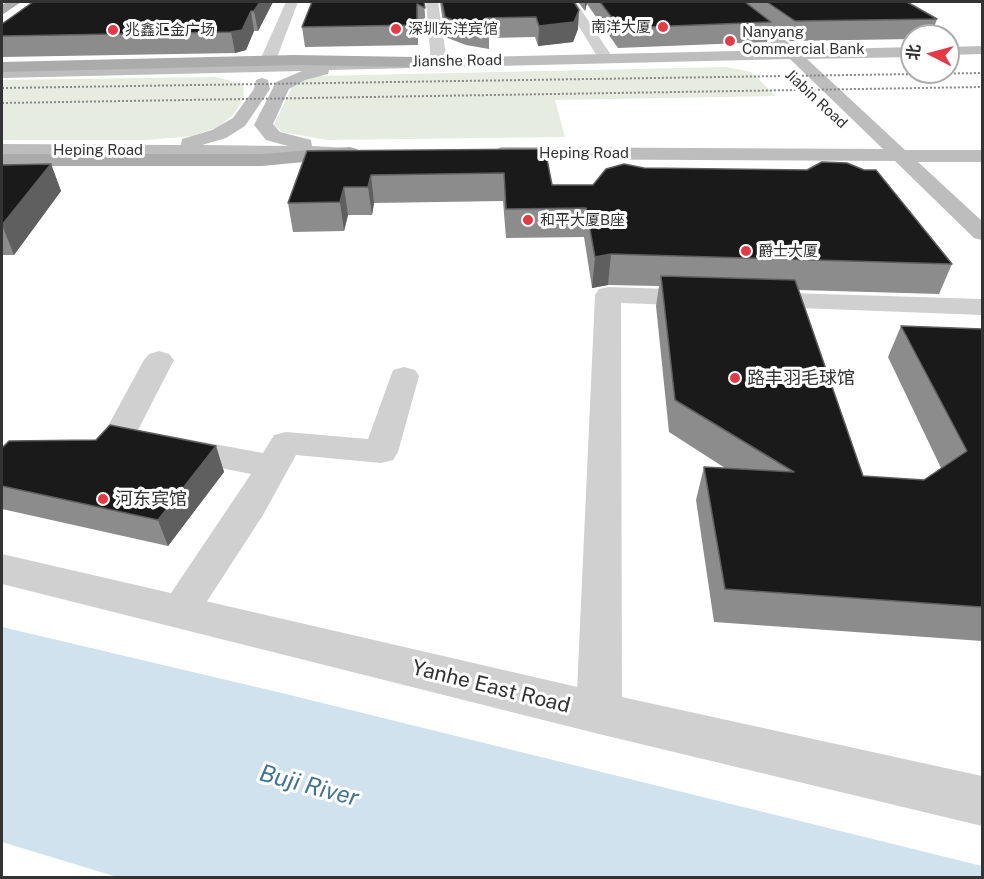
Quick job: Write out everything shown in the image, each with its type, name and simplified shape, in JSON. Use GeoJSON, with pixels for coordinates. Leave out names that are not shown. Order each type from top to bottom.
{"type":"FeatureCollection","features":[{"type":"Feature","properties":{"kind":"main road"},"geometry":{"type":"LineString","coordinates":[[2,11],[15,2]]}},
{"type":"Feature","properties":{"kind":"main road","name":"Jiabin Road"},"geometry":{"type":"LineString","coordinates":[[729,2],[799,59],[890,152],[982,255]]}},
{"type":"Feature","properties":{"kind":"main road"},"geometry":{"type":"LineString","coordinates":[[715,9],[743,32]]}},
{"type":"Feature","properties":{"kind":"main road","name":"Jianshe Road"},"geometry":{"type":"LineString","coordinates":[[2,73],[605,58],[757,49],[827,63],[900,59]]}},
{"type":"Feature","properties":{"kind":"main road","name":"Jiabin Road"},"geometry":{"type":"LineString","coordinates":[[757,49],[772,58],[791,76]]}},
{"type":"Feature","properties":{"kind":"main road"},"geometry":{"type":"LineString","coordinates":[[960,51],[982,50]]}},
{"type":"Feature","properties":{"kind":"main road","name":"Jianshe Road"},"geometry":{"type":"LineString","coordinates":[[799,59],[900,53]]}},
{"type":"Feature","properties":{"kind":"main road"},"geometry":{"type":"LineString","coordinates":[[960,57],[982,56]]}},
{"type":"Feature","properties":{"kind":"main road"},"geometry":{"type":"LineString","coordinates":[[2,67],[268,60],[416,62]]}},
{"type":"Feature","properties":{"kind":"main road"},"geometry":{"type":"LineString","coordinates":[[367,152],[296,142],[266,131],[263,125],[265,118],[282,86],[300,76],[325,71],[470,61]]}},
{"type":"Feature","properties":{"kind":"main road","name":"Jiabin Road"},"geometry":{"type":"LineString","coordinates":[[827,63],[891,130],[894,137],[890,152]]}},
{"type":"Feature","properties":{"kind":"main road"},"geometry":{"type":"LineString","coordinates":[[143,150],[190,143],[231,128],[246,113],[263,84],[258,79],[237,74],[165,69]]}},
{"type":"Feature","properties":{"kind":"main road","name":"Jiabin Road"},"geometry":{"type":"LineString","coordinates":[[847,130],[890,152],[982,233]]}},
{"type":"Feature","properties":{"kind":"main road","name":"Heping Road"},"geometry":{"type":"LineString","coordinates":[[890,152],[982,144]]}},
{"type":"Feature","properties":{"kind":"main road","name":"Heping Road"},"geometry":{"type":"LineString","coordinates":[[2,150],[367,152]]}},
{"type":"Feature","properties":{"kind":"main road"},"geometry":{"type":"LineString","coordinates":[[2,160],[271,160],[367,152]]}},
{"type":"Feature","properties":{"kind":"main road","name":"Heping Road"},"geometry":{"type":"LineString","coordinates":[[486,153],[890,152],[982,156]]}},
{"type":"Feature","properties":{"kind":"street"},"geometry":{"type":"LineString","coordinates":[[268,60],[292,2]]}},
{"type":"Feature","properties":{"kind":"street"},"geometry":{"type":"LineString","coordinates":[[432,2],[439,62]]}},
{"type":"Feature","properties":{"kind":"street"},"geometry":{"type":"LineString","coordinates":[[570,2],[605,58]]}},
{"type":"Feature","properties":{"kind":"street"},"geometry":{"type":"LineString","coordinates":[[599,713],[608,295],[982,307]]}},
{"type":"Feature","properties":{"kind":"street"},"geometry":{"type":"LineString","coordinates":[[159,360],[118,437],[273,467]]}},
{"type":"Feature","properties":{"kind":"street"},"geometry":{"type":"LineString","coordinates":[[179,611],[273,467],[286,443],[381,452],[404,376]]}},
{"type":"Feature","properties":{"kind":"street","name":"Yanhe East Road"},"geometry":{"type":"LineString","coordinates":[[2,569],[599,713],[982,801]]}},
{"type":"Feature","properties":{"kind":"shaded area"},"geometry":{"type":"Polygon","coordinates":[[[726,67],[751,72],[776,96],[555,100],[565,137],[328,140],[282,132],[274,125],[294,83],[317,76],[726,67]]]}},
{"type":"Feature","properties":{"kind":"shaded area"},"geometry":{"type":"Polygon","coordinates":[[[216,77],[243,84],[244,92],[241,103],[232,116],[218,127],[192,136],[147,140],[2,140],[2,80],[216,77]]]}},
{"type":"Feature","properties":{"kind":"water","name":"Buji River"},"geometry":{"type":"Polygon","coordinates":[[[2,627],[286,694],[982,866],[982,877],[117,877],[2,842],[2,627]]]}},
{"type":"Feature","properties":{"kind":"building"},"geometry":{"type":"Polygon","coordinates":[[[33,2],[260,2],[254,11],[251,11],[242,30],[231,32],[2,36],[2,24],[33,2]]]}},
{"type":"Feature","properties":{"kind":"building"},"geometry":{"type":"Polygon","coordinates":[[[312,2],[424,2],[425,8],[417,4],[417,25],[302,27],[312,2]]]}},
{"type":"Feature","properties":{"kind":"building"},"geometry":{"type":"Polygon","coordinates":[[[442,2],[574,2],[579,10],[574,22],[539,26],[536,17],[486,18],[489,29],[466,25],[445,17],[442,2]]]}},
{"type":"Feature","properties":{"kind":"building"},"geometry":{"type":"Polygon","coordinates":[[[600,2],[745,2],[771,22],[620,28],[600,2]]]}},
{"type":"Feature","properties":{"kind":"building"},"geometry":{"type":"Polygon","coordinates":[[[767,2],[907,2],[937,19],[795,21],[767,2]]]}},
{"type":"Feature","properties":{"kind":"building"},"geometry":{"type":"Polygon","coordinates":[[[545,149],[552,185],[593,185],[606,169],[624,164],[644,168],[807,170],[822,162],[847,163],[864,170],[876,170],[952,264],[611,254],[595,257],[586,208],[506,209],[504,173],[371,175],[368,187],[344,187],[340,202],[288,203],[307,151],[545,149]]]}},
{"type":"Feature","properties":{"kind":"building"},"geometry":{"type":"Polygon","coordinates":[[[51,164],[2,225],[2,165],[51,164]]]}},
{"type":"Feature","properties":{"kind":"building"},"geometry":{"type":"Polygon","coordinates":[[[661,276],[795,280],[863,476],[924,480],[967,451],[901,326],[982,329],[982,607],[725,589],[704,467],[794,472],[675,400],[661,276]]]}},
{"type":"Feature","properties":{"kind":"building"},"geometry":{"type":"Polygon","coordinates":[[[110,425],[216,446],[158,520],[2,486],[2,448],[9,441],[96,440],[110,425]]]}},
{"type":"Feature","properties":{"kind":"railway"},"geometry":{"type":"LineString","coordinates":[[2,88],[982,73]]}},
{"type":"Feature","properties":{"kind":"railway"},"geometry":{"type":"LineString","coordinates":[[2,103],[982,87]]}},
{"type":"Feature","properties":{"kind":"place","name":"南洋大厦"},"geometry":{"type":"Point","coordinates":[663,27]}},
{"type":"Feature","properties":{"kind":"place","name":"深圳东洋宾馆"},"geometry":{"type":"Point","coordinates":[396,29]}},
{"type":"Feature","properties":{"kind":"place","name":"兆鑫汇金广场"},"geometry":{"type":"Point","coordinates":[113,30]}},
{"type":"Feature","properties":{"kind":"place","name":"Nanyang Commercial Bank"},"geometry":{"type":"Point","coordinates":[730,41]}},
{"type":"Feature","properties":{"kind":"place","name":"和平大厦B座"},"geometry":{"type":"Point","coordinates":[528,220]}},
{"type":"Feature","properties":{"kind":"place","name":"爵士大厦"},"geometry":{"type":"Point","coordinates":[746,251]}},
{"type":"Feature","properties":{"kind":"place","name":"路丰羽毛球馆"},"geometry":{"type":"Point","coordinates":[735,378]}},
{"type":"Feature","properties":{"kind":"place","name":"河东宾馆"},"geometry":{"type":"Point","coordinates":[103,499]}}]}
